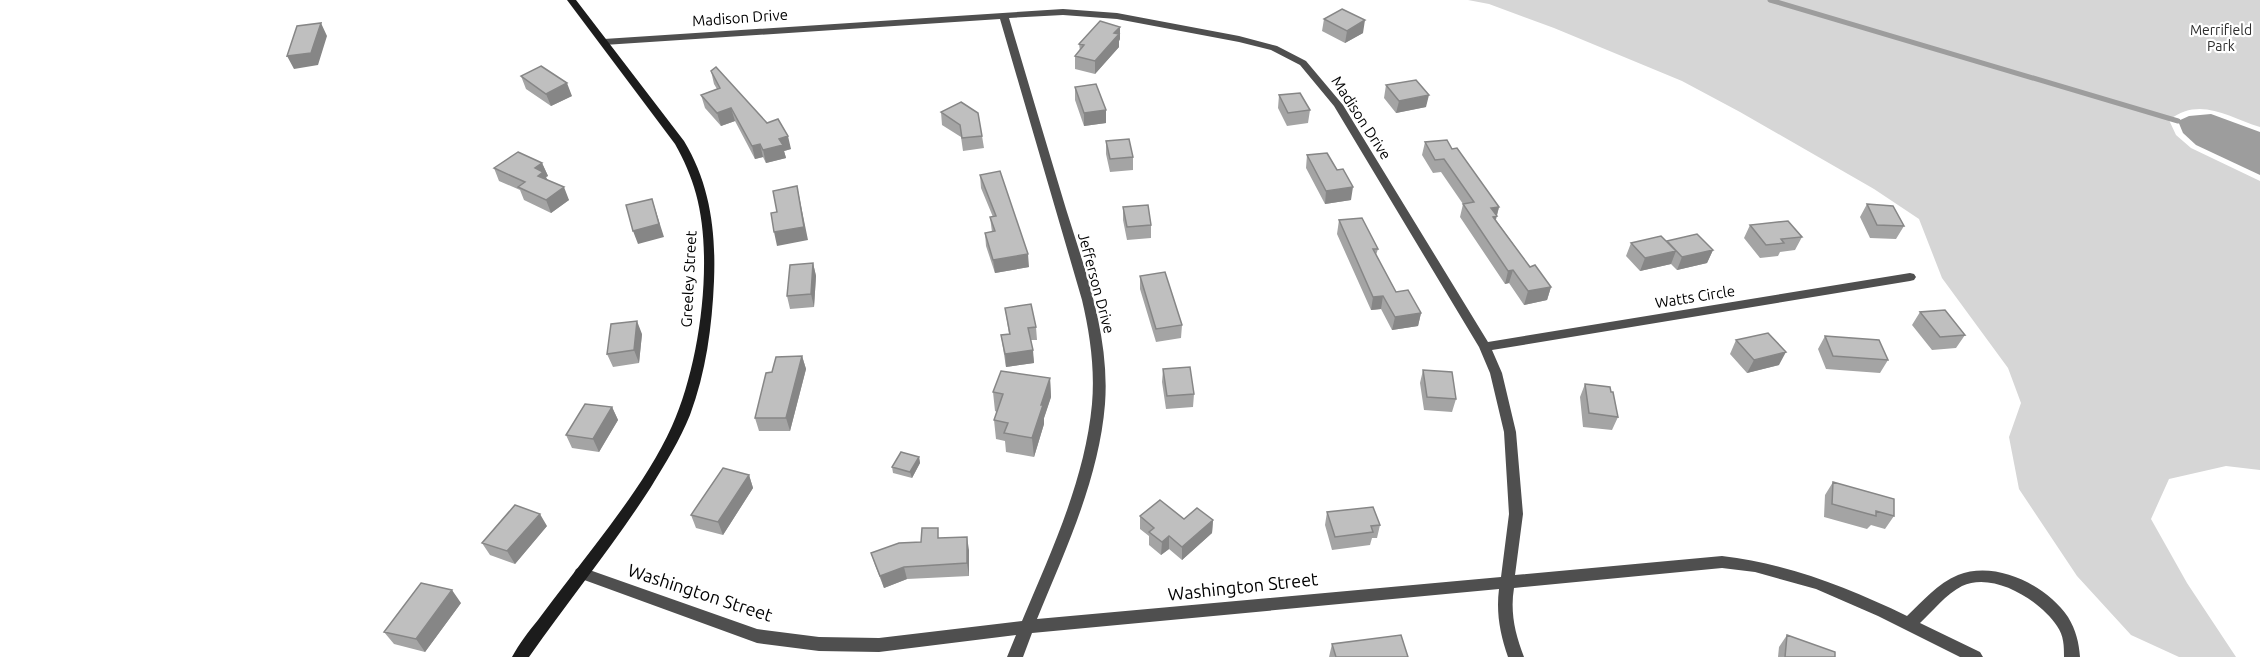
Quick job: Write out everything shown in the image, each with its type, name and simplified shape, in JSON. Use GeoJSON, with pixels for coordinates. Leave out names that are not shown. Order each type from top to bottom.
{"type":"FeatureCollection","features":[{"type":"Feature","properties":{"kind":"street","name":"Greeley Street"},"geometry":{"type":"LineString","coordinates":[[520,657],[632,506],[661,460],[682,418],[695,378],[708,308],[710,246],[708,217],[693,165],[681,143],[571,0]]}},
{"type":"Feature","properties":{"kind":"street","name":"Madison Drive"},"geometry":{"type":"LineString","coordinates":[[604,42],[1063,12],[1152,21],[1274,48],[1303,63],[1338,105],[1485,347],[1496,373],[1510,432],[1516,514],[1504,605],[1508,635],[1516,657]]}},
{"type":"Feature","properties":{"kind":"street","name":"Jefferson Drive"},"geometry":{"type":"LineString","coordinates":[[1003,15],[1088,300],[1099,369],[1098,407],[1084,475],[1015,657]]}},
{"type":"Feature","properties":{"kind":"street","name":"Watts Circle"},"geometry":{"type":"LineString","coordinates":[[1485,347],[1910,277]]}},
{"type":"Feature","properties":{"kind":"street","name":"Washington Street"},"geometry":{"type":"LineString","coordinates":[[581,573],[757,636],[819,644],[879,645],[1026,627],[1508,580],[1722,562],[1749,564],[1781,571],[1812,582],[1975,657]]}},
{"type":"Feature","properties":{"kind":"street"},"geometry":{"type":"LineString","coordinates":[[1908,625],[1959,580],[1982,576],[1997,578],[2028,590],[2054,611],[2070,636],[2073,648],[2072,657]]}},
{"type":"Feature","properties":{"kind":"green space","name":"Merrifield Park"},"geometry":{"type":"Polygon","coordinates":[[[1468,0],[2260,0],[2260,127],[2225,114],[2203,109],[2180,113],[2169,120],[2176,135],[2191,148],[2260,181],[2260,470],[2226,466],[2169,479],[2151,519],[2187,583],[2236,657],[2179,657],[2131,635],[2077,576],[2019,489],[2009,437],[2021,403],[2008,368],[1942,278],[1919,219],[1874,189],[1682,81],[1554,28],[1489,4],[1468,0]]]}},
{"type":"Feature","properties":{"kind":"shaded area"},"geometry":{"type":"Polygon","coordinates":[[[2211,114],[2260,132],[2260,175],[2196,145],[2183,133],[2178,121],[2189,116],[2211,114]]]}},
{"type":"Feature","properties":{"kind":"building"},"geometry":{"type":"Polygon","coordinates":[[[1342,9],[1365,20],[1347,31],[1324,19],[1342,9]]]}},
{"type":"Feature","properties":{"kind":"building"},"geometry":{"type":"Polygon","coordinates":[[[1100,21],[1120,27],[1114,33],[1119,34],[1095,61],[1075,56],[1084,45],[1079,44],[1100,21]]]}},
{"type":"Feature","properties":{"kind":"building"},"geometry":{"type":"Polygon","coordinates":[[[321,23],[311,53],[287,56],[297,26],[321,23]]]}},
{"type":"Feature","properties":{"kind":"building"},"geometry":{"type":"Polygon","coordinates":[[[541,66],[567,83],[546,94],[521,76],[541,66]]]}},
{"type":"Feature","properties":{"kind":"building"},"geometry":{"type":"Polygon","coordinates":[[[716,67],[767,123],[778,119],[788,136],[779,139],[783,145],[763,150],[760,144],[752,146],[731,108],[717,113],[701,95],[720,88],[711,71],[716,67]]]}},
{"type":"Feature","properties":{"kind":"building"},"geometry":{"type":"Polygon","coordinates":[[[1416,80],[1429,95],[1399,101],[1386,85],[1416,80]]]}},
{"type":"Feature","properties":{"kind":"building"},"geometry":{"type":"Polygon","coordinates":[[[1096,84],[1106,110],[1084,113],[1075,87],[1096,84]]]}},
{"type":"Feature","properties":{"kind":"building"},"geometry":{"type":"Polygon","coordinates":[[[1300,93],[1310,110],[1288,113],[1279,95],[1300,93]]]}},
{"type":"Feature","properties":{"kind":"building"},"geometry":{"type":"Polygon","coordinates":[[[961,102],[978,113],[982,136],[962,138],[960,125],[941,112],[961,102]]]}},
{"type":"Feature","properties":{"kind":"building"},"geometry":{"type":"Polygon","coordinates":[[[1129,139],[1133,157],[1110,159],[1106,141],[1129,139]]]}},
{"type":"Feature","properties":{"kind":"building"},"geometry":{"type":"Polygon","coordinates":[[[1447,140],[1452,149],[1457,148],[1499,207],[1491,208],[1497,216],[1493,217],[1530,267],[1535,265],[1551,287],[1528,291],[1513,270],[1508,271],[1463,204],[1474,202],[1444,159],[1435,160],[1425,142],[1447,140]]]}},
{"type":"Feature","properties":{"kind":"building"},"geometry":{"type":"Polygon","coordinates":[[[518,152],[542,163],[535,168],[543,172],[538,176],[564,187],[546,200],[518,187],[525,182],[494,168],[518,152]]]}},
{"type":"Feature","properties":{"kind":"building"},"geometry":{"type":"Polygon","coordinates":[[[1327,153],[1337,170],[1343,169],[1353,187],[1326,191],[1307,155],[1327,153]]]}},
{"type":"Feature","properties":{"kind":"building"},"geometry":{"type":"Polygon","coordinates":[[[1000,171],[1028,254],[993,260],[985,233],[995,231],[990,217],[996,216],[980,175],[1000,171]]]}},
{"type":"Feature","properties":{"kind":"building"},"geometry":{"type":"Polygon","coordinates":[[[797,186],[804,227],[774,232],[771,213],[777,212],[773,191],[797,186]]]}},
{"type":"Feature","properties":{"kind":"building"},"geometry":{"type":"Polygon","coordinates":[[[652,199],[659,224],[633,231],[626,205],[652,199]]]}},
{"type":"Feature","properties":{"kind":"building"},"geometry":{"type":"Polygon","coordinates":[[[1867,204],[1893,206],[1904,226],[1877,225],[1867,204]]]}},
{"type":"Feature","properties":{"kind":"building"},"geometry":{"type":"Polygon","coordinates":[[[1148,205],[1151,225],[1127,227],[1123,207],[1148,205]]]}},
{"type":"Feature","properties":{"kind":"building"},"geometry":{"type":"Polygon","coordinates":[[[1362,218],[1378,249],[1373,249],[1396,292],[1408,290],[1421,313],[1395,317],[1383,296],[1373,297],[1339,220],[1362,218]]]}},
{"type":"Feature","properties":{"kind":"building"},"geometry":{"type":"Polygon","coordinates":[[[1788,221],[1802,237],[1781,239],[1784,243],[1766,245],[1750,225],[1788,221]]]}},
{"type":"Feature","properties":{"kind":"building"},"geometry":{"type":"Polygon","coordinates":[[[1697,234],[1713,250],[1682,257],[1667,241],[1697,234]]]}},
{"type":"Feature","properties":{"kind":"building"},"geometry":{"type":"Polygon","coordinates":[[[1661,236],[1676,251],[1645,258],[1631,243],[1661,236]]]}},
{"type":"Feature","properties":{"kind":"building"},"geometry":{"type":"Polygon","coordinates":[[[813,263],[811,294],[787,296],[790,265],[813,263]]]}},
{"type":"Feature","properties":{"kind":"building"},"geometry":{"type":"Polygon","coordinates":[[[1165,272],[1182,325],[1156,329],[1140,276],[1165,272]]]}},
{"type":"Feature","properties":{"kind":"building"},"geometry":{"type":"Polygon","coordinates":[[[1031,304],[1036,327],[1028,328],[1033,350],[1005,354],[1001,335],[1010,334],[1005,308],[1031,304]]]}},
{"type":"Feature","properties":{"kind":"building"},"geometry":{"type":"Polygon","coordinates":[[[1945,310],[1965,335],[1940,337],[1920,312],[1945,310]]]}},
{"type":"Feature","properties":{"kind":"building"},"geometry":{"type":"Polygon","coordinates":[[[637,321],[634,350],[607,354],[611,324],[637,321]]]}},
{"type":"Feature","properties":{"kind":"building"},"geometry":{"type":"Polygon","coordinates":[[[1768,333],[1786,352],[1754,360],[1736,340],[1768,333]]]}},
{"type":"Feature","properties":{"kind":"building"},"geometry":{"type":"Polygon","coordinates":[[[1825,336],[1879,340],[1888,360],[1833,356],[1825,336]]]}},
{"type":"Feature","properties":{"kind":"building"},"geometry":{"type":"Polygon","coordinates":[[[802,356],[786,418],[755,418],[766,373],[772,372],[776,357],[802,356]]]}},
{"type":"Feature","properties":{"kind":"building"},"geometry":{"type":"Polygon","coordinates":[[[1190,367],[1194,394],[1167,396],[1163,369],[1190,367]]]}},
{"type":"Feature","properties":{"kind":"building"},"geometry":{"type":"Polygon","coordinates":[[[1423,370],[1452,372],[1456,399],[1427,397],[1423,370]]]}},
{"type":"Feature","properties":{"kind":"building"},"geometry":{"type":"Polygon","coordinates":[[[1001,371],[1050,378],[1032,438],[1004,433],[1008,423],[994,420],[1003,394],[993,392],[1001,371]]]}},
{"type":"Feature","properties":{"kind":"building"},"geometry":{"type":"Polygon","coordinates":[[[1585,384],[1610,387],[1618,417],[1589,413],[1585,384]]]}},
{"type":"Feature","properties":{"kind":"building"},"geometry":{"type":"Polygon","coordinates":[[[585,404],[612,407],[593,439],[566,435],[585,404]]]}},
{"type":"Feature","properties":{"kind":"building"},"geometry":{"type":"Polygon","coordinates":[[[901,452],[919,457],[910,472],[892,467],[901,452]]]}},
{"type":"Feature","properties":{"kind":"building"},"geometry":{"type":"Polygon","coordinates":[[[723,468],[749,475],[718,522],[691,515],[723,468]]]}},
{"type":"Feature","properties":{"kind":"building"},"geometry":{"type":"Polygon","coordinates":[[[1833,482],[1894,499],[1894,516],[1876,511],[1876,516],[1832,504],[1833,482]]]}},
{"type":"Feature","properties":{"kind":"building"},"geometry":{"type":"Polygon","coordinates":[[[1160,500],[1184,519],[1197,508],[1213,520],[1182,547],[1169,536],[1162,542],[1149,532],[1154,528],[1140,516],[1160,500]]]}},
{"type":"Feature","properties":{"kind":"building"},"geometry":{"type":"Polygon","coordinates":[[[515,505],[540,514],[507,551],[482,543],[515,505]]]}},
{"type":"Feature","properties":{"kind":"building"},"geometry":{"type":"Polygon","coordinates":[[[1373,507],[1380,525],[1371,526],[1373,532],[1335,537],[1327,512],[1373,507]]]}},
{"type":"Feature","properties":{"kind":"building"},"geometry":{"type":"Polygon","coordinates":[[[922,528],[938,528],[938,538],[967,537],[967,563],[904,567],[880,576],[871,553],[899,543],[921,542],[922,528]]]}},
{"type":"Feature","properties":{"kind":"building"},"geometry":{"type":"Polygon","coordinates":[[[421,583],[452,590],[416,639],[384,632],[421,583]]]}},
{"type":"Feature","properties":{"kind":"building"},"geometry":{"type":"Polygon","coordinates":[[[1401,635],[1408,657],[1336,657],[1332,644],[1401,635]]]}},
{"type":"Feature","properties":{"kind":"building"},"geometry":{"type":"Polygon","coordinates":[[[1787,635],[1835,652],[1835,657],[1785,657],[1787,635]]]}},
{"type":"Feature","properties":{"kind":"waterway"},"geometry":{"type":"LineString","coordinates":[[1770,0],[2178,121]]}}]}
